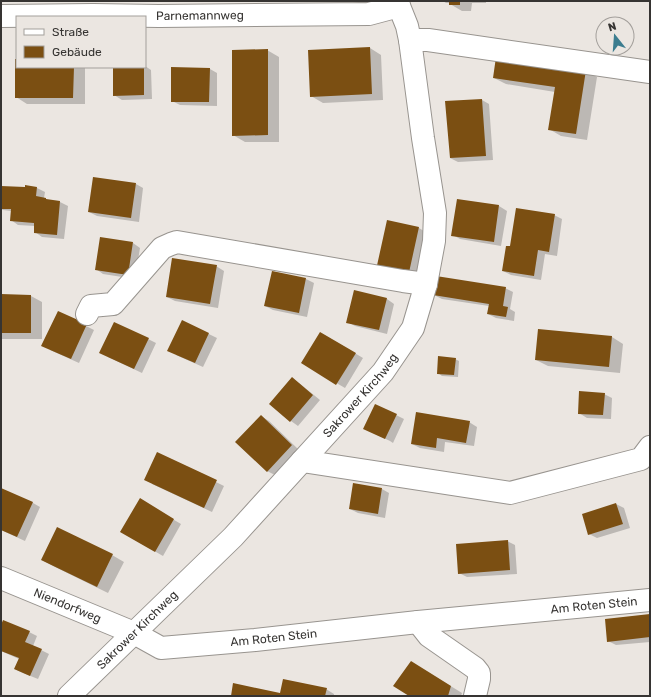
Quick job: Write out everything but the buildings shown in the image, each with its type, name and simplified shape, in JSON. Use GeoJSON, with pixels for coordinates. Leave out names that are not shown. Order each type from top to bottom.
{"type":"FeatureCollection","features":[{"type":"Feature","properties":{"kind":"street","name":"Parnemannweg"},"geometry":{"type":"LineString","coordinates":[[1,16],[369,14],[398,4]]}},
{"type":"Feature","properties":{"kind":"street","name":"Sakrower Kirchweg"},"geometry":{"type":"LineString","coordinates":[[69,696],[233,536],[382,372],[413,328],[426,284],[434,241],[435,214],[410,40],[407,26],[398,4]]}},
{"type":"Feature","properties":{"kind":"street"},"geometry":{"type":"LineString","coordinates":[[410,40],[428,40],[650,72]]}},
{"type":"Feature","properties":{"kind":"street"},"geometry":{"type":"LineString","coordinates":[[87,314],[91,306],[113,304],[162,248],[177,242],[426,284]]}},
{"type":"Feature","properties":{"kind":"street"},"geometry":{"type":"LineString","coordinates":[[302,461],[510,493],[641,459],[650,447]]}},
{"type":"Feature","properties":{"kind":"street","name":"Niendorfweg"},"geometry":{"type":"LineString","coordinates":[[1,578],[134,633]]}},
{"type":"Feature","properties":{"kind":"street","name":"Am Roten Stein"},"geometry":{"type":"LineString","coordinates":[[134,633],[161,648],[255,640],[418,622],[650,600]]}},
{"type":"Feature","properties":{"kind":"street"},"geometry":{"type":"LineString","coordinates":[[418,622],[429,636],[475,668],[479,674],[479,680],[474,696]]}}]}
